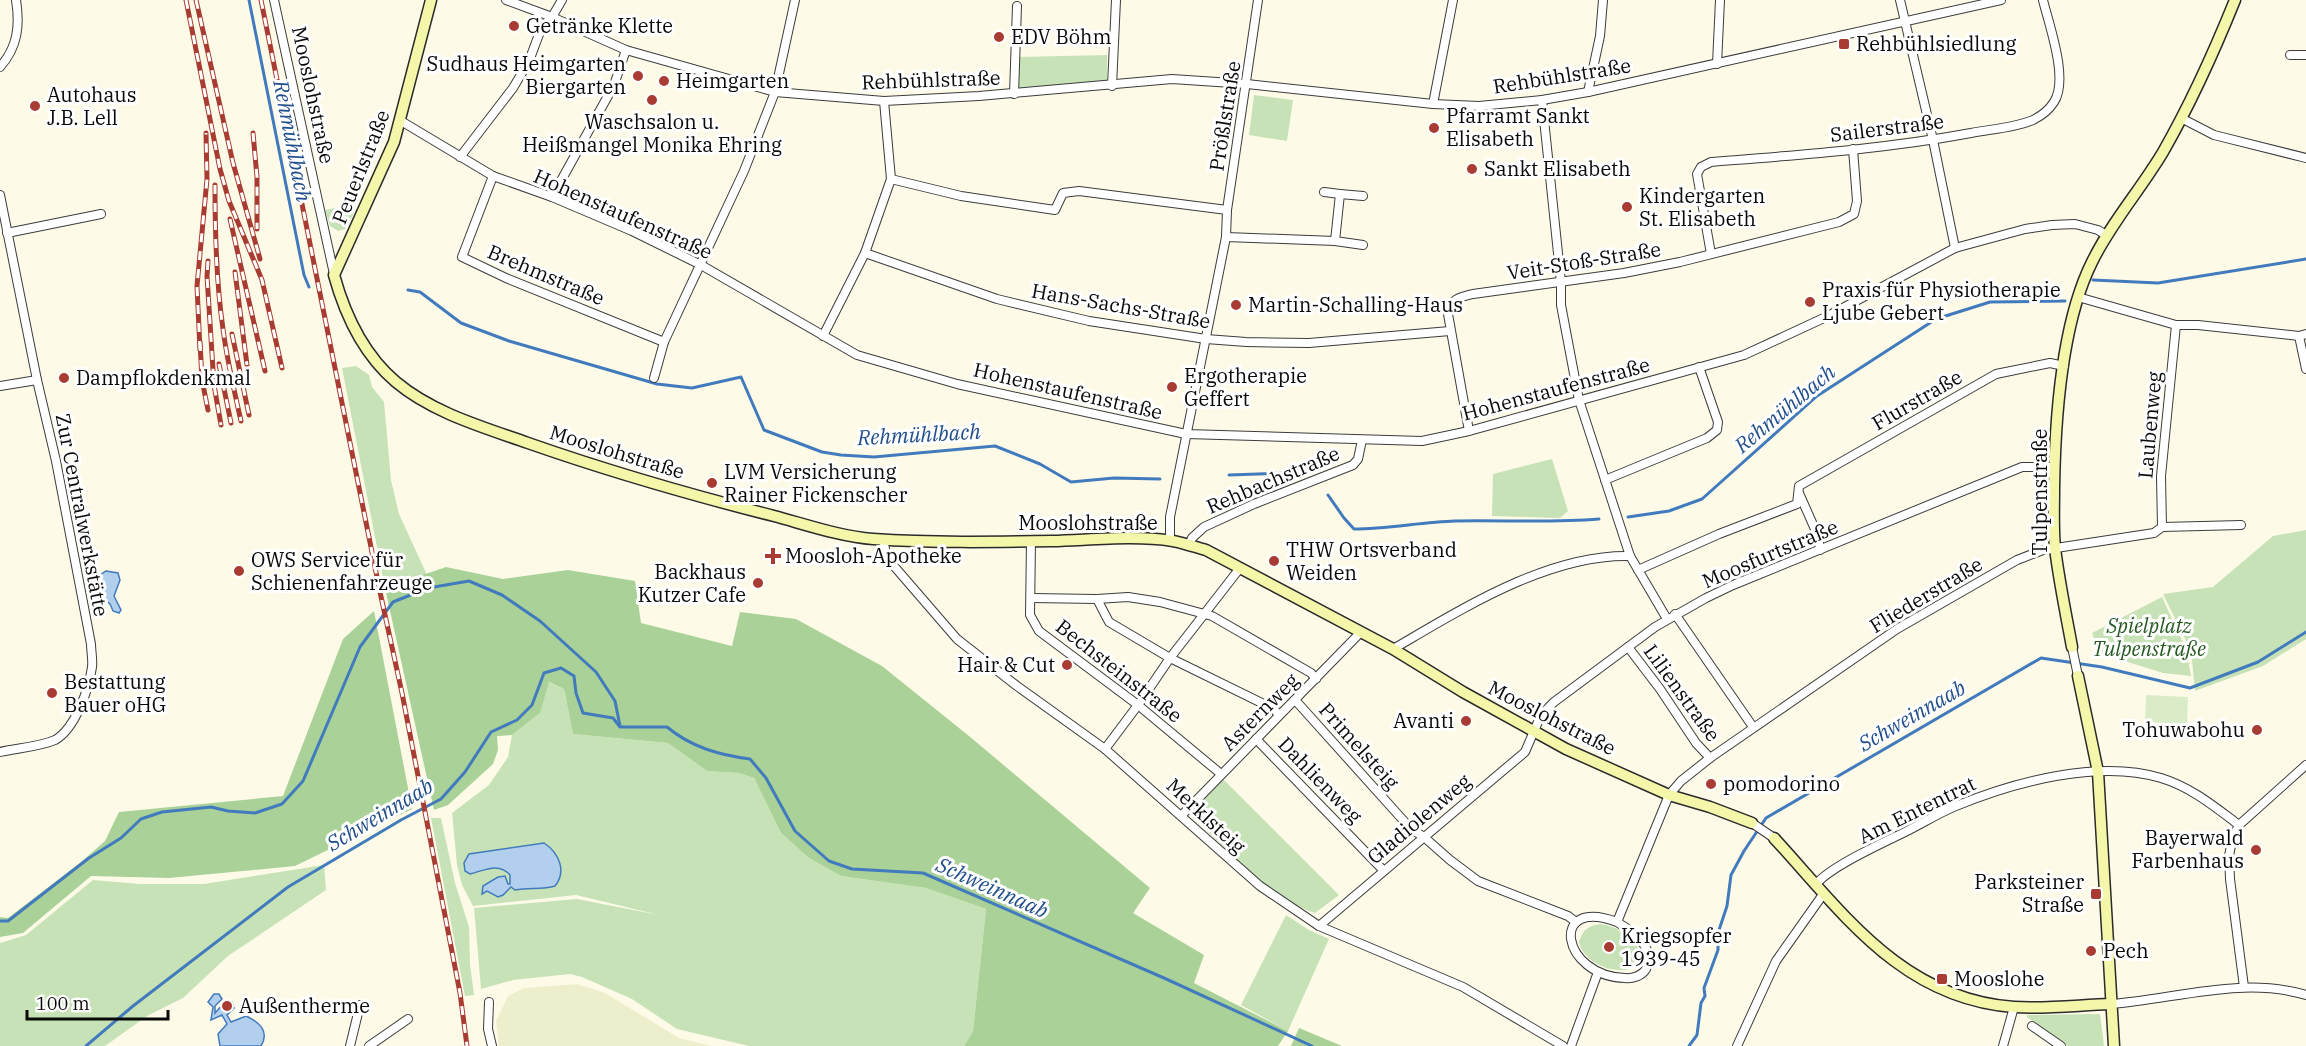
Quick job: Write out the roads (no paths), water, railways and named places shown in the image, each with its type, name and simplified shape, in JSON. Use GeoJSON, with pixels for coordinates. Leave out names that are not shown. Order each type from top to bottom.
{"type":"FeatureCollection","features":[{"type":"Feature","properties":{"kind":"street"},"geometry":{"type":"LineString","coordinates":[[0,67],[18,37],[19,19],[16,0]]}},
{"type":"Feature","properties":{"kind":"street","name":"Mooslohstraße"},"geometry":{"type":"LineString","coordinates":[[274,0],[340,296],[352,325],[381,366],[410,392],[451,414],[544,448],[667,487],[870,539],[1031,541],[1152,539],[1206,550],[1393,649],[1534,732],[1669,795],[1752,823],[1774,838],[1850,922],[1886,957],[1910,973],[1952,993],[2014,1007],[2111,1004]]}},
{"type":"Feature","properties":{"kind":"street","name":"Peuerlstraße"},"geometry":{"type":"LineString","coordinates":[[334,275],[394,142],[431,0]]}},
{"type":"Feature","properties":{"kind":"street","name":"Rehbühlstraße"},"geometry":{"type":"LineString","coordinates":[[506,0],[552,17],[626,50],[775,92],[884,101],[1014,94],[1172,79],[1247,84],[1433,104],[1479,106],[1542,100],[1588,92],[2001,0]]}},
{"type":"Feature","properties":{"kind":"street"},"geometry":{"type":"LineString","coordinates":[[460,158],[513,88],[529,61],[541,29],[552,17],[562,0]]}},
{"type":"Feature","properties":{"kind":"street"},"geometry":{"type":"LineString","coordinates":[[654,378],[664,342],[744,171],[775,92],[795,0]]}},
{"type":"Feature","properties":{"kind":"street"},"geometry":{"type":"LineString","coordinates":[[1112,86],[1116,0]]}},
{"type":"Feature","properties":{"kind":"street","name":"Prößlstraße"},"geometry":{"type":"LineString","coordinates":[[1170,541],[1170,517],[1226,237],[1227,210],[1258,0]]}},
{"type":"Feature","properties":{"kind":"street"},"geometry":{"type":"LineString","coordinates":[[1433,104],[1453,0]]}},
{"type":"Feature","properties":{"kind":"street"},"geometry":{"type":"LineString","coordinates":[[1588,92],[1600,36],[1604,0]]}},
{"type":"Feature","properties":{"kind":"street"},"geometry":{"type":"LineString","coordinates":[[1717,64],[1720,0]]}},
{"type":"Feature","properties":{"kind":"street"},"geometry":{"type":"LineString","coordinates":[[1900,0],[1934,140],[1955,248]]}},
{"type":"Feature","properties":{"kind":"street","name":"Sailerstraße"},"geometry":{"type":"LineString","coordinates":[[1711,254],[1697,174],[1701,166],[1711,162],[1934,140],[2019,125],[2034,120],[2046,112],[2055,101],[2060,86],[2059,71],[2043,0]]}},
{"type":"Feature","properties":{"kind":"street","name":"Tulpenstraße"},"geometry":{"type":"LineString","coordinates":[[2111,1004],[2098,772],[2072,647],[2055,548],[2054,467],[2058,411],[2064,366],[2078,297],[2091,264],[2106,235],[2139,190],[2181,118],[2210,61],[2235,0]]}},
{"type":"Feature","properties":{"kind":"street","name":"Rehbühlstraße"},"geometry":{"type":"LineString","coordinates":[[1014,94],[1017,6]]}},
{"type":"Feature","properties":{"kind":"street"},"geometry":{"type":"LineString","coordinates":[[552,197],[614,85],[626,50]]}},
{"type":"Feature","properties":{"kind":"street"},"geometry":{"type":"LineString","coordinates":[[2290,55],[2306,55]]}},
{"type":"Feature","properties":{"kind":"street"},"geometry":{"type":"LineString","coordinates":[[1542,100],[1562,282],[1561,305],[1580,400],[1630,556],[1667,619]]}},
{"type":"Feature","properties":{"kind":"street"},"geometry":{"type":"LineString","coordinates":[[823,336],[865,253],[891,179],[884,101]]}},
{"type":"Feature","properties":{"kind":"street"},"geometry":{"type":"LineString","coordinates":[[2181,118],[2214,135],[2306,158]]}},
{"type":"Feature","properties":{"kind":"street","name":"Hohenstaufenstraße"},"geometry":{"type":"LineString","coordinates":[[401,122],[493,176],[552,197],[632,231],[701,265],[857,355],[957,384],[1186,434],[1422,441],[1469,431],[1744,355],[1826,317],[1955,248],[2025,229],[2052,225],[2075,224],[2098,230],[2106,235]]}},
{"type":"Feature","properties":{"kind":"street","name":"Veit-Stoß-Straße"},"geometry":{"type":"LineString","coordinates":[[1469,431],[1450,331],[1449,307],[1455,300],[1462,297],[1635,271],[1839,222],[1854,214],[1857,201],[1853,149]]}},
{"type":"Feature","properties":{"kind":"street","name":"Brehmstraße"},"geometry":{"type":"LineString","coordinates":[[493,176],[462,257],[506,278],[664,342]]}},
{"type":"Feature","properties":{"kind":"street"},"geometry":{"type":"LineString","coordinates":[[891,179],[961,196],[1055,210],[1063,193],[1078,191],[1227,210]]}},
{"type":"Feature","properties":{"kind":"street"},"geometry":{"type":"LineString","coordinates":[[1324,192],[1363,196]]}},
{"type":"Feature","properties":{"kind":"street"},"geometry":{"type":"LineString","coordinates":[[1335,241],[1340,194]]}},
{"type":"Feature","properties":{"kind":"street","name":"Zur Centralwerkstätte"},"geometry":{"type":"LineString","coordinates":[[0,195],[58,473],[93,664],[89,683],[72,724],[64,734],[52,741],[0,752]]}},
{"type":"Feature","properties":{"kind":"street"},"geometry":{"type":"LineString","coordinates":[[7,233],[101,214]]}},
{"type":"Feature","properties":{"kind":"street"},"geometry":{"type":"LineString","coordinates":[[1226,237],[1335,241],[1363,245]]}},
{"type":"Feature","properties":{"kind":"street","name":"Hans-Sachs-Straße"},"geometry":{"type":"LineString","coordinates":[[865,253],[997,299],[1089,321],[1206,339],[1309,343],[1450,331]]}},
{"type":"Feature","properties":{"kind":"street"},"geometry":{"type":"LineString","coordinates":[[2078,297],[2176,325],[2302,335],[2306,369]]}},
{"type":"Feature","properties":{"kind":"street","name":"Laubenweg"},"geometry":{"type":"LineString","coordinates":[[2162,527],[2161,476],[2176,325]]}},
{"type":"Feature","properties":{"kind":"street","name":"Flurstraße"},"geometry":{"type":"LineString","coordinates":[[1638,570],[1719,534],[1797,504],[1799,486],[1808,480],[1996,374],[2050,363],[2064,366]]}},
{"type":"Feature","properties":{"kind":"street"},"geometry":{"type":"LineString","coordinates":[[1605,480],[1707,438],[1717,430],[1718,422],[1699,367]]}},
{"type":"Feature","properties":{"kind":"street"},"geometry":{"type":"LineString","coordinates":[[0,386],[37,380]]}},
{"type":"Feature","properties":{"kind":"street","name":"Rehbachstraße"},"geometry":{"type":"LineString","coordinates":[[1189,546],[1192,538],[1204,527],[1254,504],[1353,465],[1358,459],[1362,440]]}},
{"type":"Feature","properties":{"kind":"street","name":"Moosfurtstraße"},"geometry":{"type":"LineString","coordinates":[[1534,732],[1541,715],[1554,702],[1675,614],[1733,585],[2022,467],[2054,467]]}},
{"type":"Feature","properties":{"kind":"street"},"geometry":{"type":"LineString","coordinates":[[1798,492],[1818,536],[1820,550]]}},
{"type":"Feature","properties":{"kind":"street","name":"Fliederstraße"},"geometry":{"type":"LineString","coordinates":[[1669,795],[1681,781],[1710,758],[1897,629],[2017,560],[2043,550],[2154,533],[2162,527],[2241,525]]}},
{"type":"Feature","properties":{"kind":"street","name":"Merklsteig"},"geometry":{"type":"LineString","coordinates":[[883,539],[887,558],[957,639],[1017,686],[1105,749],[1260,886],[1318,926],[1462,987],[1563,1046]]}},
{"type":"Feature","properties":{"kind":"street","name":"Bechsteinstraße"},"geometry":{"type":"LineString","coordinates":[[1031,541],[1030,615],[1039,631],[1138,705],[1221,774]]}},
{"type":"Feature","properties":{"kind":"street"},"geometry":{"type":"LineString","coordinates":[[1393,649],[1491,594],[1558,567],[1597,557],[1630,556]]}},
{"type":"Feature","properties":{"kind":"street"},"geometry":{"type":"LineString","coordinates":[[1105,749],[1170,658],[1240,568]]}},
{"type":"Feature","properties":{"kind":"street"},"geometry":{"type":"LineString","coordinates":[[1031,598],[1128,597],[1160,602],[1212,616],[1316,678]]}},
{"type":"Feature","properties":{"kind":"street"},"geometry":{"type":"LineString","coordinates":[[1097,599],[1109,622],[1170,658],[1274,709],[1280,715]]}},
{"type":"Feature","properties":{"kind":"street"},"geometry":{"type":"LineString","coordinates":[[1675,614],[1754,728]]}},
{"type":"Feature","properties":{"kind":"street","name":"Asternweg"},"geometry":{"type":"LineString","coordinates":[[1182,815],[1360,633]]}},
{"type":"Feature","properties":{"kind":"street","name":"Lilienstraße"},"geometry":{"type":"LineString","coordinates":[[1628,647],[1660,689],[1696,744],[1710,758]]}},
{"type":"Feature","properties":{"kind":"street","name":"Primelsteig"},"geometry":{"type":"LineString","coordinates":[[1296,700],[1412,829],[1450,860],[1478,881],[1568,916],[1576,922]]}},
{"type":"Feature","properties":{"kind":"street","name":"Gladiolenweg"},"geometry":{"type":"LineString","coordinates":[[1318,926],[1525,752],[1534,732]]}},
{"type":"Feature","properties":{"kind":"street","name":"Dahlienweg"},"geometry":{"type":"LineString","coordinates":[[1257,740],[1384,871]]}},
{"type":"Feature","properties":{"kind":"street"},"geometry":{"type":"LineString","coordinates":[[2244,987],[2229,856],[2232,840],[2239,825],[2306,765]]}},
{"type":"Feature","properties":{"kind":"street","name":"Am Ententrat"},"geometry":{"type":"LineString","coordinates":[[1820,888],[1857,857],[1955,807],[1993,792],[2030,782],[2098,772],[2135,773],[2161,778],[2196,794],[2239,825]]}},
{"type":"Feature","properties":{"kind":"street"},"geometry":{"type":"LineString","coordinates":[[1617,922],[1669,795]]}},
{"type":"Feature","properties":{"kind":"street"},"geometry":{"type":"LineString","coordinates":[[1737,1046],[1776,961],[1820,888]]}},
{"type":"Feature","properties":{"kind":"street"},"geometry":{"type":"LineString","coordinates":[[1598,916],[1617,922],[1633,932],[1644,945],[1648,959],[1646,969],[1630,979],[1611,977],[1598,972],[1584,963],[1574,952],[1571,944],[1571,929],[1583,918],[1598,916]]}},
{"type":"Feature","properties":{"kind":"street"},"geometry":{"type":"LineString","coordinates":[[1571,1046],[1598,972]]}},
{"type":"Feature","properties":{"kind":"street"},"geometry":{"type":"LineString","coordinates":[[2114,1046],[2111,1004],[2244,987],[2270,988],[2306,995]]}},
{"type":"Feature","properties":{"kind":"street"},"geometry":{"type":"LineString","coordinates":[[489,1002],[488,1029],[492,1046]]}},
{"type":"Feature","properties":{"kind":"street"},"geometry":{"type":"LineString","coordinates":[[350,1046],[360,1005]]}},
{"type":"Feature","properties":{"kind":"street"},"geometry":{"type":"LineString","coordinates":[[2003,1046],[2014,1007]]}},
{"type":"Feature","properties":{"kind":"street"},"geometry":{"type":"LineString","coordinates":[[369,1046],[408,1019]]}},
{"type":"Feature","properties":{"kind":"street"},"geometry":{"type":"LineString","coordinates":[[2032,1026],[2061,1046]]}},
{"type":"Feature","properties":{"kind":"water"},"geometry":{"type":"Polygon","coordinates":[[[106,571],[118,573],[120,580],[114,596],[121,610],[119,613],[113,611],[110,604],[97,594],[97,577],[106,571]]]}},
{"type":"Feature","properties":{"kind":"water"},"geometry":{"type":"Polygon","coordinates":[[[544,843],[554,852],[560,863],[559,880],[555,886],[515,890],[511,887],[498,897],[487,891],[482,894],[483,886],[498,877],[505,876],[510,884],[510,875],[506,871],[496,868],[470,874],[465,871],[464,863],[469,854],[544,843]]]}},
{"type":"Feature","properties":{"kind":"water"},"geometry":{"type":"Polygon","coordinates":[[[214,994],[219,994],[222,999],[215,1006],[215,1013],[224,1003],[232,1002],[234,1008],[227,1015],[231,1022],[246,1016],[259,1024],[264,1031],[261,1046],[220,1046],[218,1034],[227,1024],[222,1015],[211,1020],[213,1007],[208,1002],[214,994]]]}},
{"type":"Feature","properties":{"kind":"waterway","name":"Rehmühlbach"},"geometry":{"type":"LineString","coordinates":[[249,0],[304,275],[309,287]]}},
{"type":"Feature","properties":{"kind":"waterway","name":"Rehmühlbach"},"geometry":{"type":"LineString","coordinates":[[2093,280],[2158,283],[2306,259]]}},
{"type":"Feature","properties":{"kind":"waterway","name":"Rehmühlbach"},"geometry":{"type":"LineString","coordinates":[[408,290],[420,292],[461,323],[509,341],[657,384],[692,388],[741,377],[764,430],[822,452],[874,457],[995,446],[1040,464],[1071,482],[1114,478],[1160,479]]}},
{"type":"Feature","properties":{"kind":"waterway","name":"Rehmühlbach"},"geometry":{"type":"LineString","coordinates":[[1628,517],[1669,511],[1702,499],[1817,396],[1936,319],[1990,302],[2065,301]]}},
{"type":"Feature","properties":{"kind":"waterway","name":"Rehmühlbach"},"geometry":{"type":"LineString","coordinates":[[1229,475],[1311,472]]}},
{"type":"Feature","properties":{"kind":"waterway","name":"Rehmühlbach"},"geometry":{"type":"LineString","coordinates":[[1328,495],[1354,529],[1455,521],[1599,519]]}},
{"type":"Feature","properties":{"kind":"waterway"},"geometry":{"type":"LineString","coordinates":[[0,921],[8,921],[89,858],[121,838],[141,819],[162,812],[211,807],[255,813],[282,804],[303,781],[360,647],[393,602],[428,588],[469,581],[502,595],[540,621],[596,672],[615,701],[620,726]]}},
{"type":"Feature","properties":{"kind":"waterway","name":"Schweinnaab"},"geometry":{"type":"LineString","coordinates":[[1689,1046],[1697,1035],[1701,1003],[1705,996],[1704,988],[1718,950],[1718,933],[1727,906],[1731,875],[1766,818],[2041,658],[2102,667],[2190,688],[2258,662],[2306,632]]}},
{"type":"Feature","properties":{"kind":"waterway","name":"Schweinnaab"},"geometry":{"type":"LineString","coordinates":[[86,1046],[133,1006],[288,887],[441,799],[465,772],[491,732],[517,720],[532,705],[544,673],[561,668],[574,676],[576,693],[583,713],[613,718],[620,727],[667,727],[686,740],[706,749],[750,759],[766,778],[795,831],[829,861],[852,869],[923,873],[1164,978],[1312,1046]]}},
{"type":"Feature","properties":{"kind":"railway"},"geometry":{"type":"LineString","coordinates":[[186,0],[220,169],[229,201],[262,280],[282,368]]}},
{"type":"Feature","properties":{"kind":"railway"},"geometry":{"type":"LineString","coordinates":[[196,0],[233,163],[260,259]]}},
{"type":"Feature","properties":{"kind":"railway"},"geometry":{"type":"LineString","coordinates":[[261,0],[402,693],[460,993],[467,1046]]}},
{"type":"Feature","properties":{"kind":"railway"},"geometry":{"type":"LineString","coordinates":[[200,350],[197,286],[207,179],[206,133]]}},
{"type":"Feature","properties":{"kind":"railway"},"geometry":{"type":"LineString","coordinates":[[253,133],[257,177],[257,229]]}},
{"type":"Feature","properties":{"kind":"railway"},"geometry":{"type":"LineString","coordinates":[[215,185],[216,257],[221,311],[241,421]]}},
{"type":"Feature","properties":{"kind":"railway"},"geometry":{"type":"LineString","coordinates":[[230,219],[265,371]]}},
{"type":"Feature","properties":{"kind":"railway"},"geometry":{"type":"LineString","coordinates":[[208,261],[214,385],[221,425]]}},
{"type":"Feature","properties":{"kind":"railway"},"geometry":{"type":"LineString","coordinates":[[235,272],[247,365]]}},
{"type":"Feature","properties":{"kind":"railway"},"geometry":{"type":"LineString","coordinates":[[232,334],[249,415]]}},
{"type":"Feature","properties":{"kind":"railway"},"geometry":{"type":"LineString","coordinates":[[200,342],[202,380],[208,410]]}},
{"type":"Feature","properties":{"kind":"railway"},"geometry":{"type":"LineString","coordinates":[[219,364],[231,423]]}},
{"type":"Feature","properties":{"kind":"place","name":"Getränke Klette"},"geometry":{"type":"Point","coordinates":[514,26]}},
{"type":"Feature","properties":{"kind":"place","name":"EDV Böhm"},"geometry":{"type":"Point","coordinates":[999,37]}},
{"type":"Feature","properties":{"kind":"place","name":"Rehbühlsiedlung"},"geometry":{"type":"Point","coordinates":[1844,44]}},
{"type":"Feature","properties":{"kind":"place","name":"Sudhaus Heimgarten Biergarten"},"geometry":{"type":"Point","coordinates":[638,76]}},
{"type":"Feature","properties":{"kind":"place","name":"Heimgarten"},"geometry":{"type":"Point","coordinates":[664,81]}},
{"type":"Feature","properties":{"kind":"place","name":"Waschsalon u. Heißmangel Monika Ehring"},"geometry":{"type":"Point","coordinates":[652,100]}},
{"type":"Feature","properties":{"kind":"place","name":"Autohaus J.B. Lell"},"geometry":{"type":"Point","coordinates":[35,106]}},
{"type":"Feature","properties":{"kind":"place","name":"Pfarramt Sankt Elisabeth"},"geometry":{"type":"Point","coordinates":[1434,128]}},
{"type":"Feature","properties":{"kind":"place","name":"Sankt Elisabeth"},"geometry":{"type":"Point","coordinates":[1472,169]}},
{"type":"Feature","properties":{"kind":"place","name":"Kindergarten St. Elisabeth"},"geometry":{"type":"Point","coordinates":[1627,207]}},
{"type":"Feature","properties":{"kind":"place","name":"Praxis für Physiotherapie Ljube Gebert"},"geometry":{"type":"Point","coordinates":[1810,302]}},
{"type":"Feature","properties":{"kind":"place","name":"Martin-Schalling-Haus"},"geometry":{"type":"Point","coordinates":[1236,305]}},
{"type":"Feature","properties":{"kind":"place","name":"Dampflokdenkmal"},"geometry":{"type":"Point","coordinates":[64,378]}},
{"type":"Feature","properties":{"kind":"place","name":"Ergotherapie Geffert"},"geometry":{"type":"Point","coordinates":[1172,387]}},
{"type":"Feature","properties":{"kind":"place","name":"LVM Versicherung Rainer Fickenscher"},"geometry":{"type":"Point","coordinates":[712,483]}},
{"type":"Feature","properties":{"kind":"place","name":"Moosloh-Apotheke"},"geometry":{"type":"Point","coordinates":[773,556]}},
{"type":"Feature","properties":{"kind":"place","name":"THW Ortsverband Weiden"},"geometry":{"type":"Point","coordinates":[1274,561]}},
{"type":"Feature","properties":{"kind":"place","name":"OWS Service für Schienenfahrzeuge"},"geometry":{"type":"Point","coordinates":[239,571]}},
{"type":"Feature","properties":{"kind":"place","name":"Backhaus Kutzer Cafe"},"geometry":{"type":"Point","coordinates":[758,583]}},
{"type":"Feature","properties":{"kind":"place","name":"Hair & Cut"},"geometry":{"type":"Point","coordinates":[1067,665]}},
{"type":"Feature","properties":{"kind":"place","name":"Bestattung Bauer oHG"},"geometry":{"type":"Point","coordinates":[52,693]}},
{"type":"Feature","properties":{"kind":"place","name":"Avanti"},"geometry":{"type":"Point","coordinates":[1466,721]}},
{"type":"Feature","properties":{"kind":"place","name":"Tohuwabohu"},"geometry":{"type":"Point","coordinates":[2257,730]}},
{"type":"Feature","properties":{"kind":"place","name":"pomodorino"},"geometry":{"type":"Point","coordinates":[1711,784]}},
{"type":"Feature","properties":{"kind":"place","name":"Bayerwald Farbenhaus"},"geometry":{"type":"Point","coordinates":[2256,850]}},
{"type":"Feature","properties":{"kind":"place","name":"Parksteiner Straße"},"geometry":{"type":"Point","coordinates":[2096,894]}},
{"type":"Feature","properties":{"kind":"place","name":"Kriegsopfer 1939-45"},"geometry":{"type":"Point","coordinates":[1609,947]}},
{"type":"Feature","properties":{"kind":"place","name":"Pech"},"geometry":{"type":"Point","coordinates":[2091,951]}},
{"type":"Feature","properties":{"kind":"place","name":"Mooslohe"},"geometry":{"type":"Point","coordinates":[1942,979]}},
{"type":"Feature","properties":{"kind":"place","name":"Außentherme"},"geometry":{"type":"Point","coordinates":[227,1006]}},
{"type":"Feature","properties":{"kind":"park label","name":"Spielplatz Tulpenstraße"},"geometry":{"type":"Point","coordinates":[2149,638]}}]}
